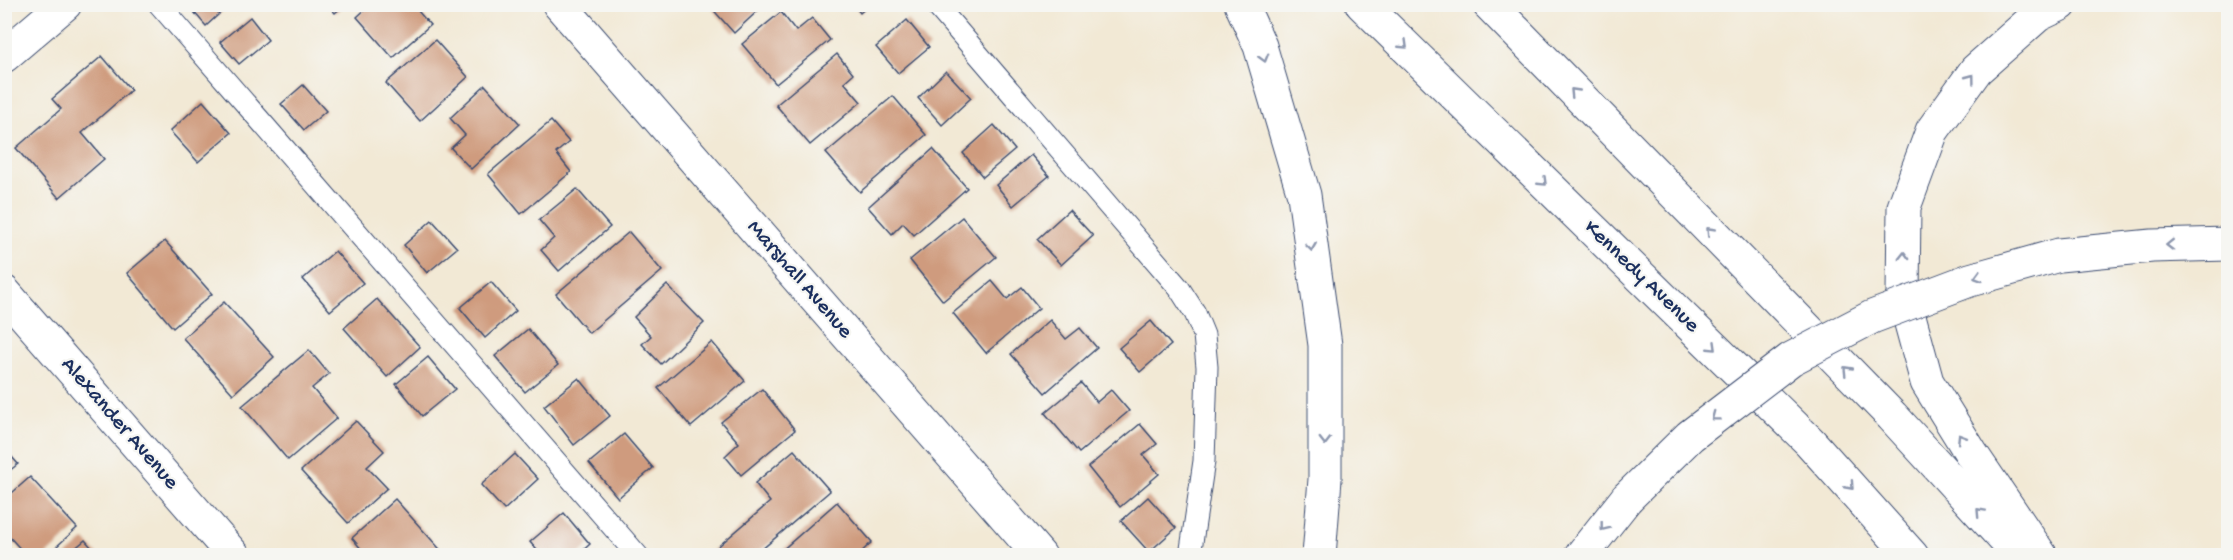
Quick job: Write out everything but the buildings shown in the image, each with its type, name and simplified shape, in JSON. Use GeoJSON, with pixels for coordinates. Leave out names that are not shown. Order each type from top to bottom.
{"type":"FeatureCollection","features":[{"type":"Feature","properties":{"kind":"main road"},"geometry":{"type":"LineString","coordinates":[[4,56],[65,4]]}},
{"type":"Feature","properties":{"kind":"main road","name":"Marshall Avenue"},"geometry":{"type":"LineString","coordinates":[[559,4],[1040,555]]}},
{"type":"Feature","properties":{"kind":"main road"},"geometry":{"type":"LineString","coordinates":[[1241,4],[1260,46],[1304,195],[1325,345],[1324,479],[1319,555]]}},
{"type":"Feature","properties":{"kind":"main road","name":"Kennedy Avenue"},"geometry":{"type":"LineString","coordinates":[[1362,4],[1810,442],[1912,555]]}},
{"type":"Feature","properties":{"kind":"main road"},"geometry":{"type":"LineString","coordinates":[[1489,4],[1892,416],[2020,555]]}},
{"type":"Feature","properties":{"kind":"main road"},"geometry":{"type":"LineString","coordinates":[[2041,555],[1971,453],[1927,382],[1903,294],[1904,207],[1932,131],[1976,70],[2038,15],[2061,4]]}},
{"type":"Feature","properties":{"kind":"main road"},"geometry":{"type":"LineString","coordinates":[[1581,555],[1627,498],[1690,436],[1791,359],[1872,317],[1970,279],[2059,255],[2152,246],[2229,244]]}},
{"type":"Feature","properties":{"kind":"main road","name":"Alexander Avenue"},"geometry":{"type":"LineString","coordinates":[[4,292],[234,555]]}},
{"type":"Feature","properties":{"kind":"lane"},"geometry":{"type":"LineString","coordinates":[[159,4],[638,555]]}},
{"type":"Feature","properties":{"kind":"lane"},"geometry":{"type":"LineString","coordinates":[[935,4],[1179,288],[1195,313],[1204,335],[1207,367],[1204,461],[1190,555]]}}]}
